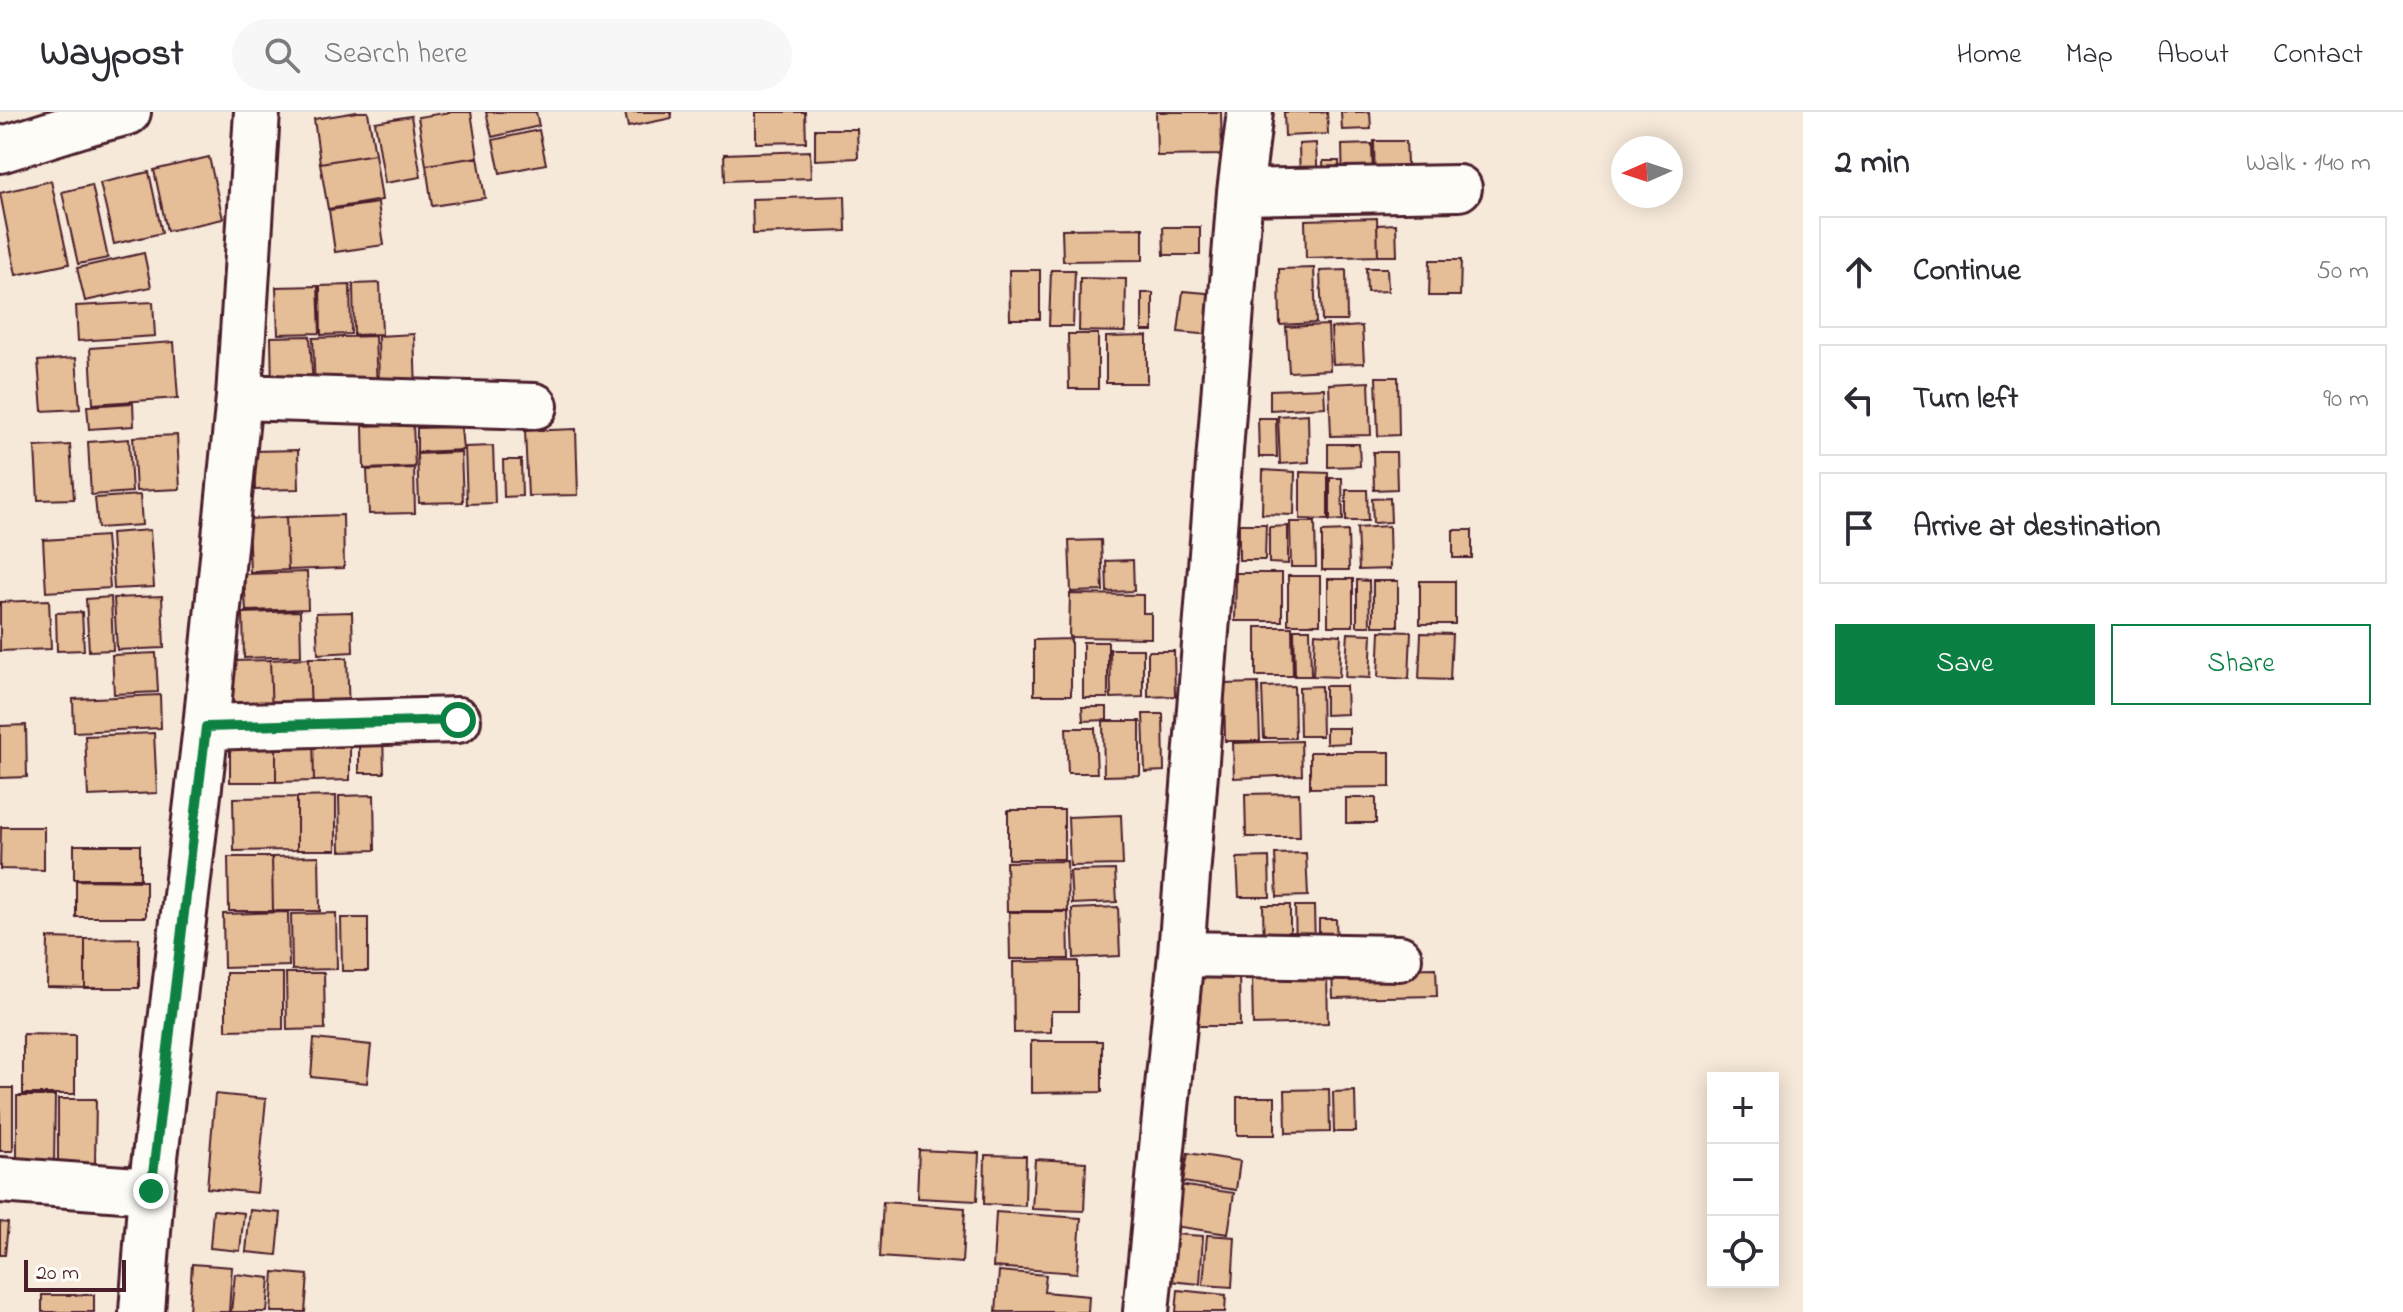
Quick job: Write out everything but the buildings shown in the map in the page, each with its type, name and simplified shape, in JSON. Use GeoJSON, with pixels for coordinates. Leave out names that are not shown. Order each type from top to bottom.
{"type":"FeatureCollection","features":[{"type":"Feature","properties":{"kind":"street"},"geometry":{"type":"LineString","coordinates":[[142,1312],[151,1191],[206,727],[239,397],[257,112]]}},
{"type":"Feature","properties":{"kind":"street"},"geometry":{"type":"LineString","coordinates":[[1146,1312],[1181,954],[1240,192],[1250,112]]}},
{"type":"Feature","properties":{"kind":"street"},"geometry":{"type":"LineString","coordinates":[[0,150],[103,115]]}},
{"type":"Feature","properties":{"kind":"street"},"geometry":{"type":"LineString","coordinates":[[1240,192],[1459,188]]}},
{"type":"Feature","properties":{"kind":"street"},"geometry":{"type":"LineString","coordinates":[[239,397],[535,406]]}},
{"type":"Feature","properties":{"kind":"street"},"geometry":{"type":"LineString","coordinates":[[206,727],[458,720]]}},
{"type":"Feature","properties":{"kind":"street"},"geometry":{"type":"LineString","coordinates":[[1181,954],[1399,958]]}},
{"type":"Feature","properties":{"kind":"street"},"geometry":{"type":"LineString","coordinates":[[0,1180],[151,1191]]}},
{"type":"Feature","properties":{"kind":"route"},"geometry":{"type":"LineString","coordinates":[[151,1191],[206,727],[458,720]]}}]}
